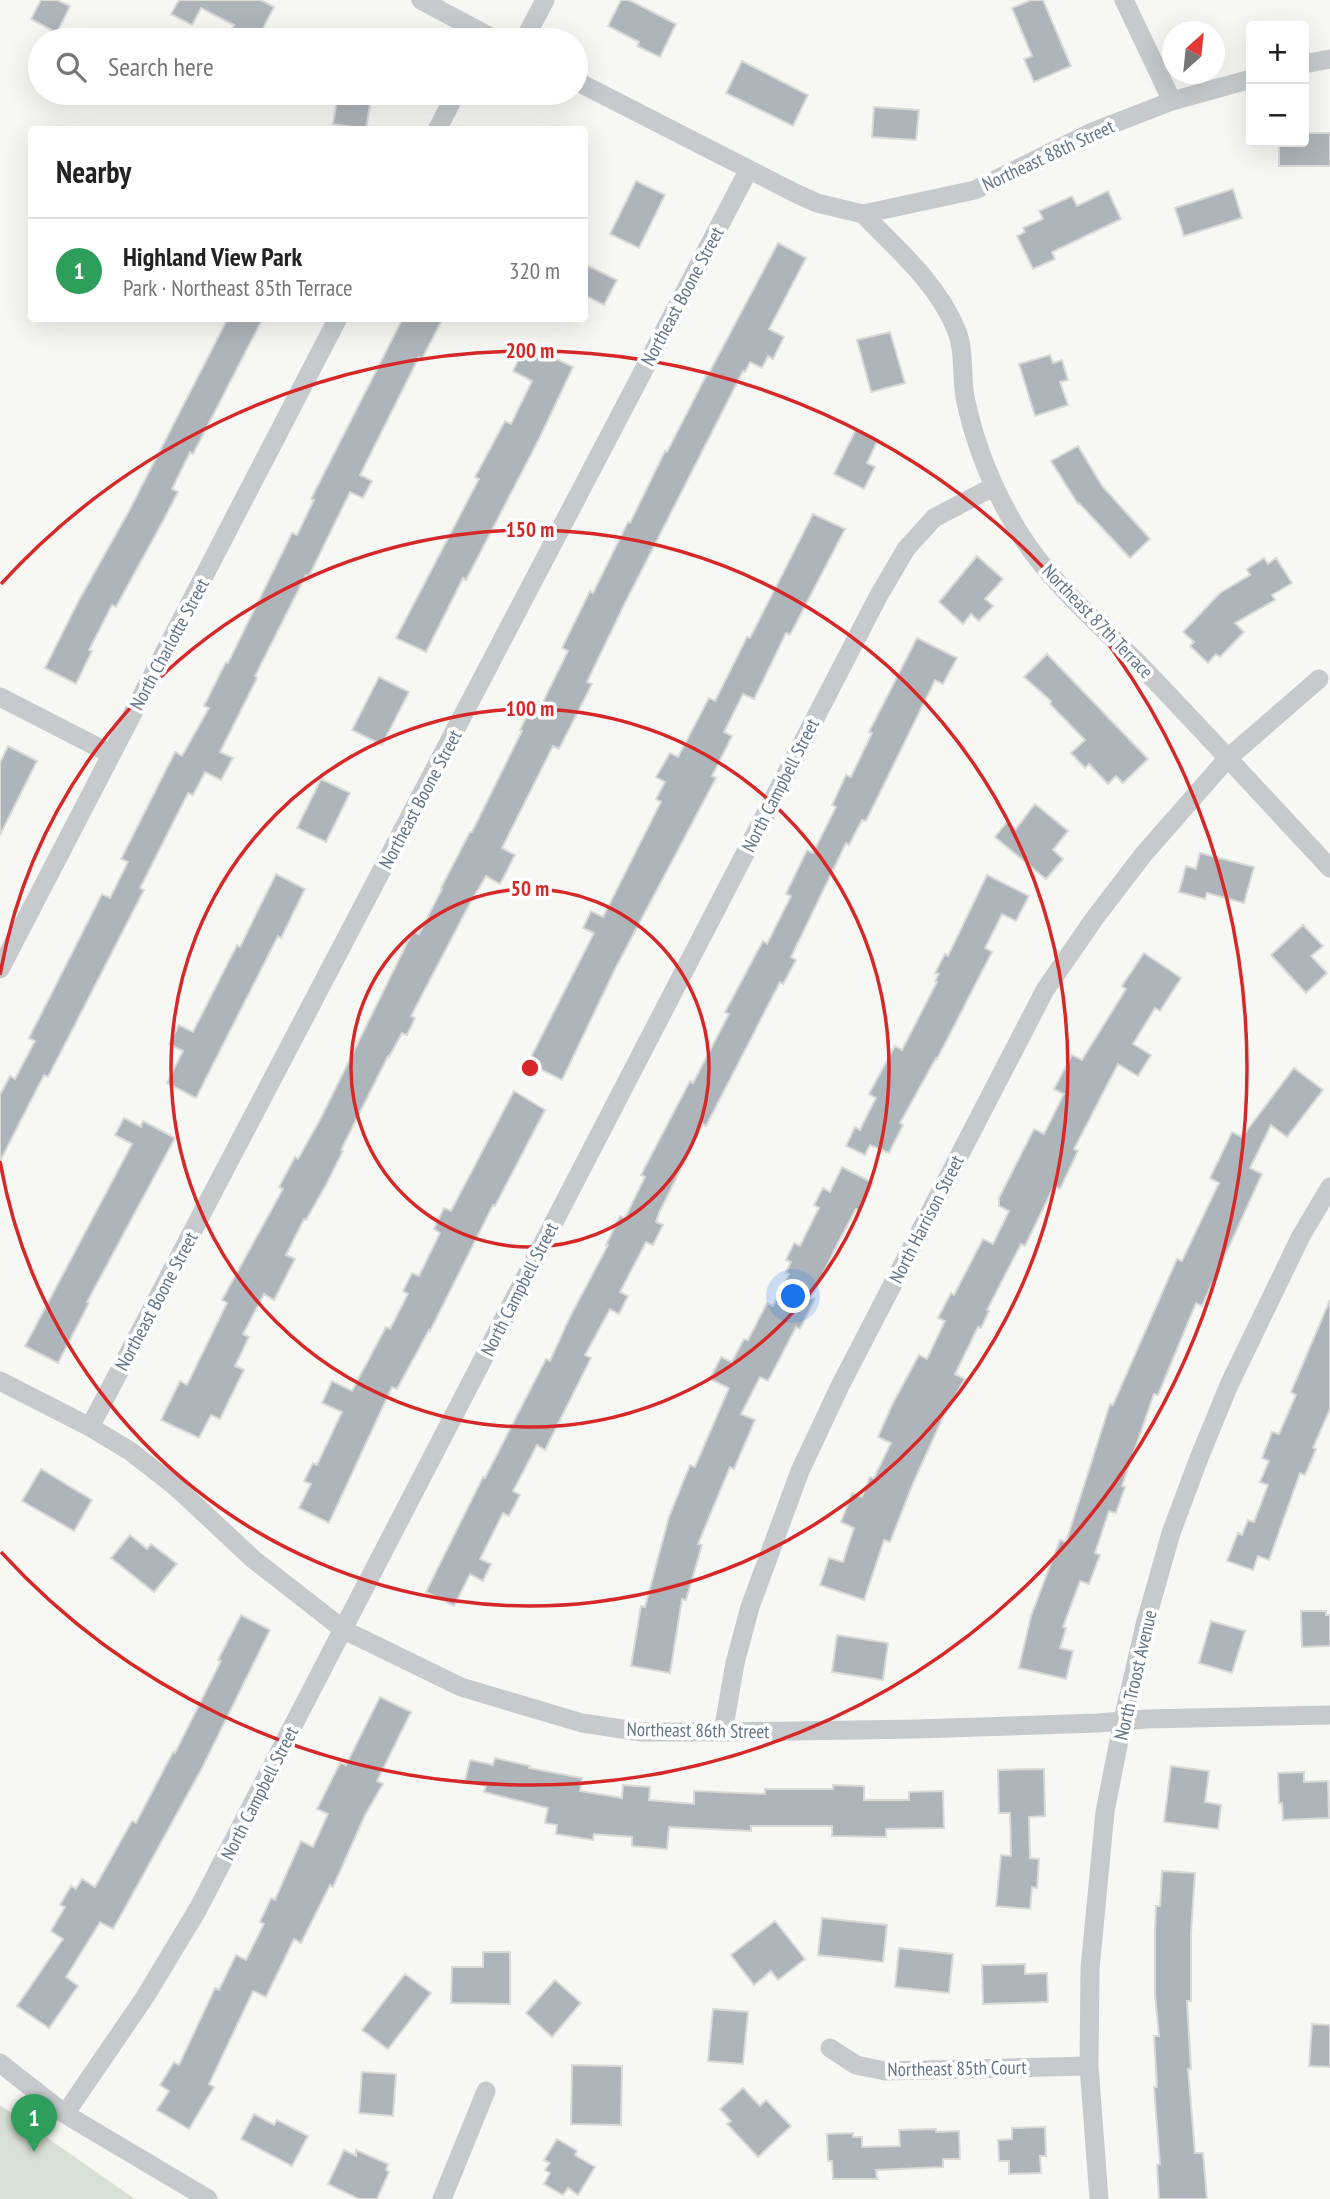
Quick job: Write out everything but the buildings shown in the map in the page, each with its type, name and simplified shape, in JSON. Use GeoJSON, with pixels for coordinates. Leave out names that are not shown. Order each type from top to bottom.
{"type":"FeatureCollection","features":[{"type":"Feature","properties":{"kind":"street"},"geometry":{"type":"LineString","coordinates":[[421,0],[471,28]]}},
{"type":"Feature","properties":{"kind":"street"},"geometry":{"type":"LineString","coordinates":[[530,28],[545,0]]}},
{"type":"Feature","properties":{"kind":"street"},"geometry":{"type":"LineString","coordinates":[[1124,0],[1172,101]]}},
{"type":"Feature","properties":{"kind":"street"},"geometry":{"type":"LineString","coordinates":[[1309,63],[1330,59]]}},
{"type":"Feature","properties":{"kind":"street","name":"Northeast 88th Street"},"geometry":{"type":"LineString","coordinates":[[588,87],[817,203],[863,214],[975,190],[1092,132],[1172,101],[1246,80]]}},
{"type":"Feature","properties":{"kind":"street"},"geometry":{"type":"LineString","coordinates":[[439,126],[450,105]]}},
{"type":"Feature","properties":{"kind":"street","name":"Northeast Boone Street"},"geometry":{"type":"LineString","coordinates":[[90,1427],[748,170]]}},
{"type":"Feature","properties":{"kind":"street","name":"Northeast 87th Terrace"},"geometry":{"type":"LineString","coordinates":[[863,214],[927,282],[945,306],[957,331],[963,359],[965,396],[993,486],[1022,536],[1054,579],[1228,758],[1330,868]]}},
{"type":"Feature","properties":{"kind":"street","name":"North Charlotte Street"},"geometry":{"type":"LineString","coordinates":[[0,969],[336,322]]}},
{"type":"Feature","properties":{"kind":"street","name":"North Campbell Street"},"geometry":{"type":"LineString","coordinates":[[65,2114],[145,1997],[198,1909],[879,595],[906,549],[934,518],[993,486]]}},
{"type":"Feature","properties":{"kind":"street"},"geometry":{"type":"LineString","coordinates":[[1228,758],[1319,679]]}},
{"type":"Feature","properties":{"kind":"street"},"geometry":{"type":"LineString","coordinates":[[0,697],[111,754]]}},
{"type":"Feature","properties":{"kind":"street","name":"North Harrison Street"},"geometry":{"type":"LineString","coordinates":[[723,1732],[735,1663],[750,1607],[800,1471],[839,1386],[1012,1051],[1045,990],[1094,919],[1143,855],[1228,758]]}},
{"type":"Feature","properties":{"kind":"street","name":"North Troost Avenue"},"geometry":{"type":"LineString","coordinates":[[1099,2199],[1089,2066],[1090,1969],[1105,1812],[1123,1720],[1146,1621],[1171,1533],[1199,1458],[1230,1385],[1295,1248],[1330,1186]]}},
{"type":"Feature","properties":{"kind":"street","name":"Northeast 86th Street"},"geometry":{"type":"LineString","coordinates":[[0,1381],[90,1427],[130,1451],[176,1487],[253,1559],[344,1630],[461,1687],[582,1723],[642,1732],[723,1732],[917,1729],[1330,1715]]}},
{"type":"Feature","properties":{"kind":"street","name":"Northeast 85th Court"},"geometry":{"type":"LineString","coordinates":[[830,2048],[856,2064],[885,2071],[1089,2066]]}},
{"type":"Feature","properties":{"kind":"street"},"geometry":{"type":"LineString","coordinates":[[0,2063],[65,2114],[208,2199]]}},
{"type":"Feature","properties":{"kind":"street"},"geometry":{"type":"LineString","coordinates":[[442,2199],[486,2091]]}},
{"type":"Feature","properties":{"kind":"shaded area"},"geometry":{"type":"Polygon","coordinates":[[[0,2105],[135,2199],[0,2199],[0,2105]]]}},
{"type":"Feature","properties":{"kind":"place","name":"Highland View Park"},"geometry":{"type":"Point","coordinates":[34,2152]}}]}
